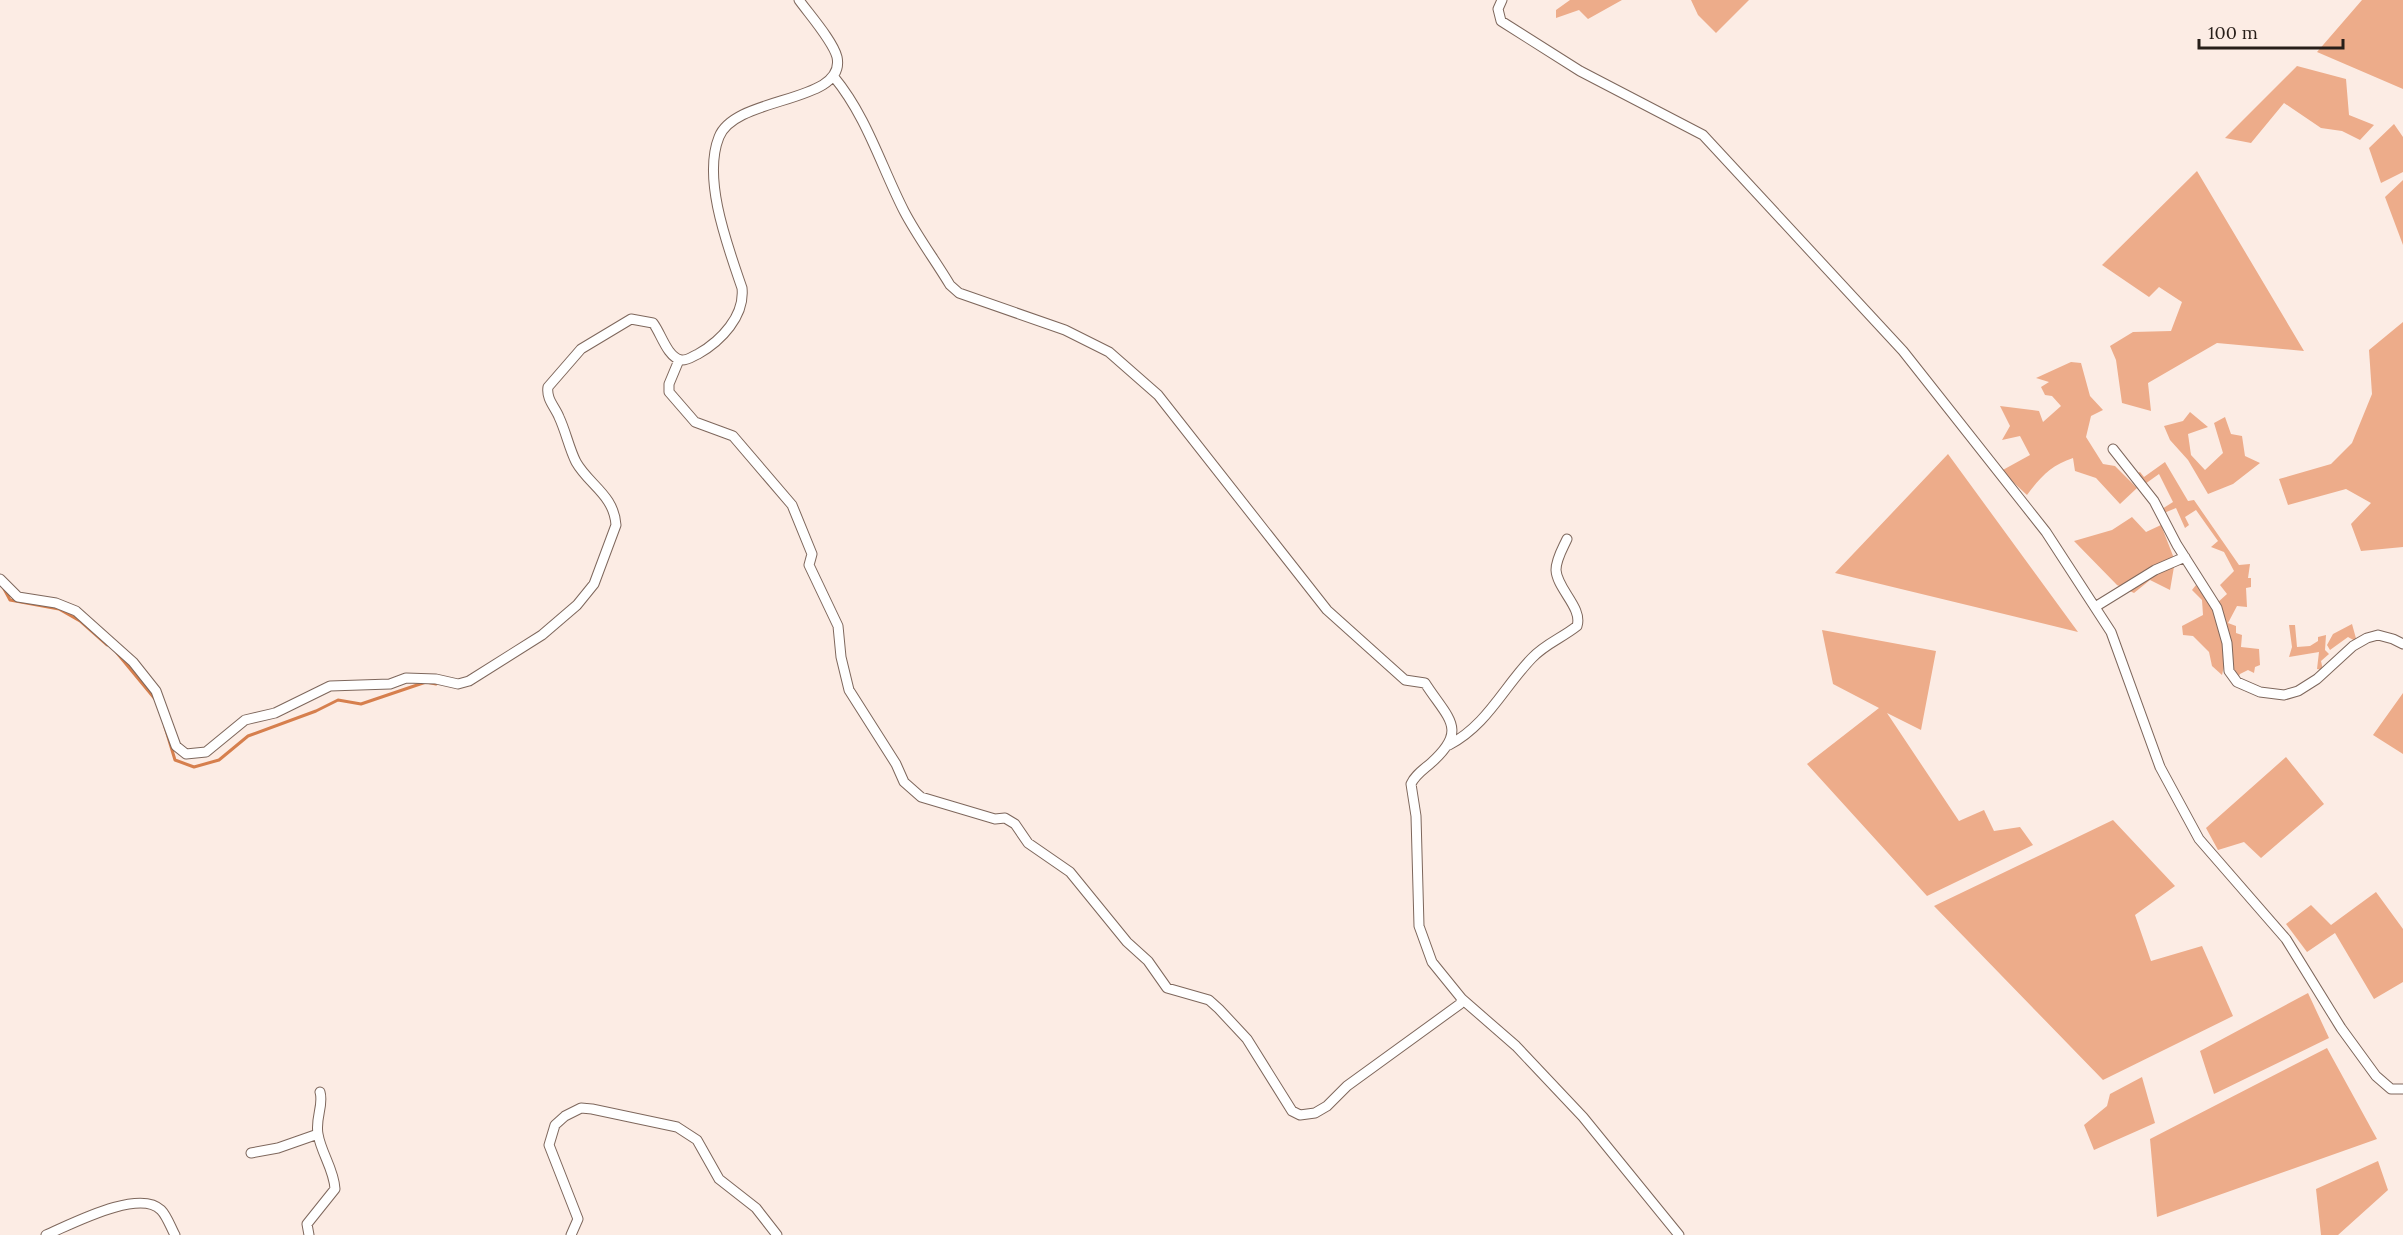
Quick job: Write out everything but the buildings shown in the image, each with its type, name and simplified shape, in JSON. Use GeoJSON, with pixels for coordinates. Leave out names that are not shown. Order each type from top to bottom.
{"type":"FeatureCollection","features":[{"type":"Feature","properties":{"kind":"street"},"geometry":{"type":"LineString","coordinates":[[799,0],[836,54],[837,80],[871,137],[904,210],[950,285],[959,292],[1065,330],[1109,352],[1158,395],[1327,610],[1405,680],[1425,683],[1452,727],[1452,738],[1449,745]]}},
{"type":"Feature","properties":{"kind":"street"},"geometry":{"type":"LineString","coordinates":[[1502,0],[1498,9],[1501,21],[1580,71],[1691,126],[1729,159],[1798,240],[1903,351],[2046,531],[2095,607],[2116,643],[2165,779],[2199,839],[2286,939],[2341,1028],[2376,1076],[2391,1089],[2403,1089]]}},
{"type":"Feature","properties":{"kind":"street"},"geometry":{"type":"LineString","coordinates":[[837,80],[738,116],[725,126],[719,137],[713,171],[714,186],[743,296],[739,312],[728,329],[707,348],[677,365],[669,392],[700,426],[728,432],[733,436],[796,511],[812,554],[809,565],[838,626],[841,657],[849,690],[896,764],[904,782],[921,797],[995,819],[1005,818],[1015,824],[1028,843],[1070,872],[1127,942],[1148,961],[1167,988],[1209,1000],[1219,1009],[1247,1039],[1292,1111],[1300,1115],[1315,1113],[1327,1106],[1347,1086],[1460,1004],[1462,999]]}},
{"type":"Feature","properties":{"kind":"street"},"geometry":{"type":"LineString","coordinates":[[0,579],[18,597],[56,603],[76,611],[133,662],[156,691],[176,746],[181,751],[192,754],[210,750],[245,720],[275,712],[330,686],[390,684],[406,678],[458,684],[469,681],[570,615],[593,587],[615,531],[616,519],[606,495],[576,462],[559,416],[549,398],[548,387],[581,349],[631,319],[653,323],[677,365]]}},
{"type":"Feature","properties":{"kind":"street"},"geometry":{"type":"LineString","coordinates":[[2113,449],[2148,491],[2217,608],[2227,643],[2231,677],[2250,689],[2284,695],[2298,691],[2317,679],[2353,646],[2378,635],[2403,644]]}},
{"type":"Feature","properties":{"kind":"street"},"geometry":{"type":"LineString","coordinates":[[1567,539],[1557,562],[1556,573],[1578,618],[1577,626],[1541,649],[1521,670],[1482,722],[1470,733],[1449,745],[1416,776],[1411,787],[1416,816],[1420,934],[1432,962],[1462,999],[1516,1046],[1545,1076],[1679,1235]]}},
{"type":"Feature","properties":{"kind":"street"},"geometry":{"type":"LineString","coordinates":[[2095,607],[2155,570],[2185,557]]}},
{"type":"Feature","properties":{"kind":"street"},"geometry":{"type":"LineString","coordinates":[[309,1235],[307,1224],[334,1189],[334,1177],[318,1134],[316,1117],[322,1101],[320,1092]]}},
{"type":"Feature","properties":{"kind":"street"},"geometry":{"type":"LineString","coordinates":[[571,1235],[578,1219],[549,1145],[555,1125],[565,1116],[581,1108],[677,1127],[691,1134],[703,1149],[719,1179],[756,1208],[777,1235]]}},
{"type":"Feature","properties":{"kind":"street"},"geometry":{"type":"LineString","coordinates":[[251,1153],[278,1148],[318,1134]]}},
{"type":"Feature","properties":{"kind":"street"},"geometry":{"type":"LineString","coordinates":[[46,1235],[102,1212],[144,1203],[161,1211],[175,1235]]}},
{"type":"Feature","properties":{"kind":"shaded area"},"geometry":{"type":"Polygon","coordinates":[[[1570,0],[1622,0],[1588,19],[1579,10],[1556,18],[1556,10],[1570,0]]]}},
{"type":"Feature","properties":{"kind":"shaded area"},"geometry":{"type":"Polygon","coordinates":[[[1691,0],[1749,0],[1716,33],[1698,15],[1691,0]]]}},
{"type":"Feature","properties":{"kind":"shaded area"},"geometry":{"type":"Polygon","coordinates":[[[2362,0],[2403,0],[2403,89],[2317,52],[2362,0]]]}},
{"type":"Feature","properties":{"kind":"shaded area"},"geometry":{"type":"Polygon","coordinates":[[[2297,66],[2346,79],[2349,115],[2374,125],[2360,140],[2342,131],[2321,128],[2284,103],[2251,143],[2225,138],[2297,66]]]}},
{"type":"Feature","properties":{"kind":"shaded area"},"geometry":{"type":"Polygon","coordinates":[[[2394,124],[2403,137],[2403,172],[2381,183],[2369,148],[2394,124]]]}},
{"type":"Feature","properties":{"kind":"shaded area"},"geometry":{"type":"Polygon","coordinates":[[[2197,171],[2304,351],[2217,343],[2148,383],[2151,411],[2122,403],[2116,360],[2110,346],[2133,332],[2171,331],[2182,302],[2159,287],[2149,297],[2102,265],[2197,171]]]}},
{"type":"Feature","properties":{"kind":"shaded area"},"geometry":{"type":"Polygon","coordinates":[[[2403,180],[2403,245],[2385,197],[2403,180]]]}},
{"type":"Feature","properties":{"kind":"shaded area"},"geometry":{"type":"Polygon","coordinates":[[[2403,322],[2403,547],[2361,551],[2351,524],[2371,503],[2346,489],[2288,505],[2279,479],[2331,464],[2352,443],[2372,394],[2369,350],[2403,322]]]}},
{"type":"Feature","properties":{"kind":"shaded area"},"geometry":{"type":"Polygon","coordinates":[[[2071,362],[2081,363],[2090,396],[2103,410],[2091,416],[2086,437],[2103,464],[2115,466],[2137,488],[2120,504],[2096,478],[2075,471],[2073,458],[2047,472],[2027,495],[2001,471],[2030,455],[2020,436],[2002,440],[2010,426],[2000,406],[2039,411],[2043,422],[2061,406],[2052,396],[2045,395],[2041,387],[2049,382],[2036,378],[2071,362]]]}},
{"type":"Feature","properties":{"kind":"shaded area"},"geometry":{"type":"Polygon","coordinates":[[[2190,412],[2208,427],[2188,434],[2191,455],[2205,470],[2223,453],[2214,423],[2225,417],[2231,434],[2242,436],[2245,456],[2260,463],[2233,484],[2208,494],[2188,460],[2170,440],[2164,426],[2183,421],[2190,412]]]}},
{"type":"Feature","properties":{"kind":"shaded area"},"geometry":{"type":"Polygon","coordinates":[[[1948,454],[2078,632],[1835,573],[1948,454]]]}},
{"type":"Feature","properties":{"kind":"shaded area"},"geometry":{"type":"Polygon","coordinates":[[[2165,462],[2188,501],[2194,500],[2239,565],[2250,564],[2248,578],[2251,578],[2251,587],[2246,588],[2247,607],[2237,606],[2228,623],[2236,626],[2236,633],[2242,635],[2241,647],[2259,649],[2260,665],[2255,667],[2254,673],[2248,670],[2240,674],[2237,680],[2233,676],[2217,603],[2227,594],[2220,585],[2234,571],[2224,552],[2211,547],[2218,541],[2196,510],[2185,517],[2189,525],[2185,528],[2176,508],[2164,513],[2162,509],[2173,502],[2159,474],[2145,484],[2136,474],[2140,472],[2144,477],[2165,462]]]}},
{"type":"Feature","properties":{"kind":"shaded area"},"geometry":{"type":"Polygon","coordinates":[[[2132,517],[2146,532],[2161,525],[2175,561],[2170,590],[2150,580],[2134,593],[2117,585],[2074,541],[2112,530],[2132,517]]]}},
{"type":"Feature","properties":{"kind":"shaded area"},"geometry":{"type":"Polygon","coordinates":[[[2196,585],[2212,600],[2227,653],[2222,675],[2212,666],[2209,652],[2193,636],[2183,635],[2182,626],[2203,615],[2202,600],[2192,590],[2196,585]]]}},
{"type":"Feature","properties":{"kind":"shaded area"},"geometry":{"type":"Polygon","coordinates":[[[2352,624],[2357,642],[2348,637],[2330,650],[2327,645],[2333,634],[2352,624]]]}},
{"type":"Feature","properties":{"kind":"shaded area"},"geometry":{"type":"Polygon","coordinates":[[[2289,625],[2295,625],[2297,647],[2310,646],[2318,641],[2318,637],[2326,635],[2325,650],[2329,654],[2321,661],[2323,670],[2317,669],[2319,652],[2289,657],[2292,647],[2289,625]]]}},
{"type":"Feature","properties":{"kind":"shaded area"},"geometry":{"type":"Polygon","coordinates":[[[1822,630],[1936,651],[1921,730],[1887,713],[1959,821],[1984,810],[1994,831],[2020,827],[2033,845],[1927,896],[1807,764],[1879,708],[1833,684],[1822,630]]]}},
{"type":"Feature","properties":{"kind":"shaded area"},"geometry":{"type":"Polygon","coordinates":[[[2403,693],[2403,754],[2373,735],[2403,693]]]}},
{"type":"Feature","properties":{"kind":"shaded area"},"geometry":{"type":"Polygon","coordinates":[[[2286,757],[2324,804],[2261,858],[2244,842],[2218,850],[2206,828],[2286,757]]]}},
{"type":"Feature","properties":{"kind":"shaded area"},"geometry":{"type":"Polygon","coordinates":[[[2113,820],[2175,886],[2135,915],[2151,961],[2202,946],[2233,1016],[2103,1080],[1934,906],[2113,820]]]}},
{"type":"Feature","properties":{"kind":"shaded area"},"geometry":{"type":"Polygon","coordinates":[[[2376,892],[2403,929],[2403,982],[2374,999],[2335,933],[2307,952],[2286,924],[2311,905],[2331,925],[2376,892]]]}},
{"type":"Feature","properties":{"kind":"shaded area"},"geometry":{"type":"Polygon","coordinates":[[[2308,993],[2329,1038],[2214,1094],[2200,1051],[2308,993]]]}},
{"type":"Feature","properties":{"kind":"shaded area"},"geometry":{"type":"Polygon","coordinates":[[[2327,1048],[2377,1139],[2157,1217],[2150,1139],[2327,1048]]]}},
{"type":"Feature","properties":{"kind":"shaded area"},"geometry":{"type":"Polygon","coordinates":[[[2142,1077],[2155,1123],[2094,1150],[2084,1125],[2107,1106],[2110,1094],[2142,1077]]]}},
{"type":"Feature","properties":{"kind":"shaded area"},"geometry":{"type":"Polygon","coordinates":[[[2378,1161],[2388,1190],[2338,1235],[2321,1235],[2316,1189],[2378,1161]]]}},
{"type":"Feature","properties":{"kind":"waterway"},"geometry":{"type":"LineString","coordinates":[[3,587],[10,600],[59,609],[80,621],[107,645]]}},
{"type":"Feature","properties":{"kind":"waterway"},"geometry":{"type":"LineString","coordinates":[[117,653],[155,699]]}},
{"type":"Feature","properties":{"kind":"waterway"},"geometry":{"type":"LineString","coordinates":[[165,727],[175,760],[194,767],[219,760],[248,736],[316,711],[338,700],[361,704],[426,682],[436,684]]}}]}
